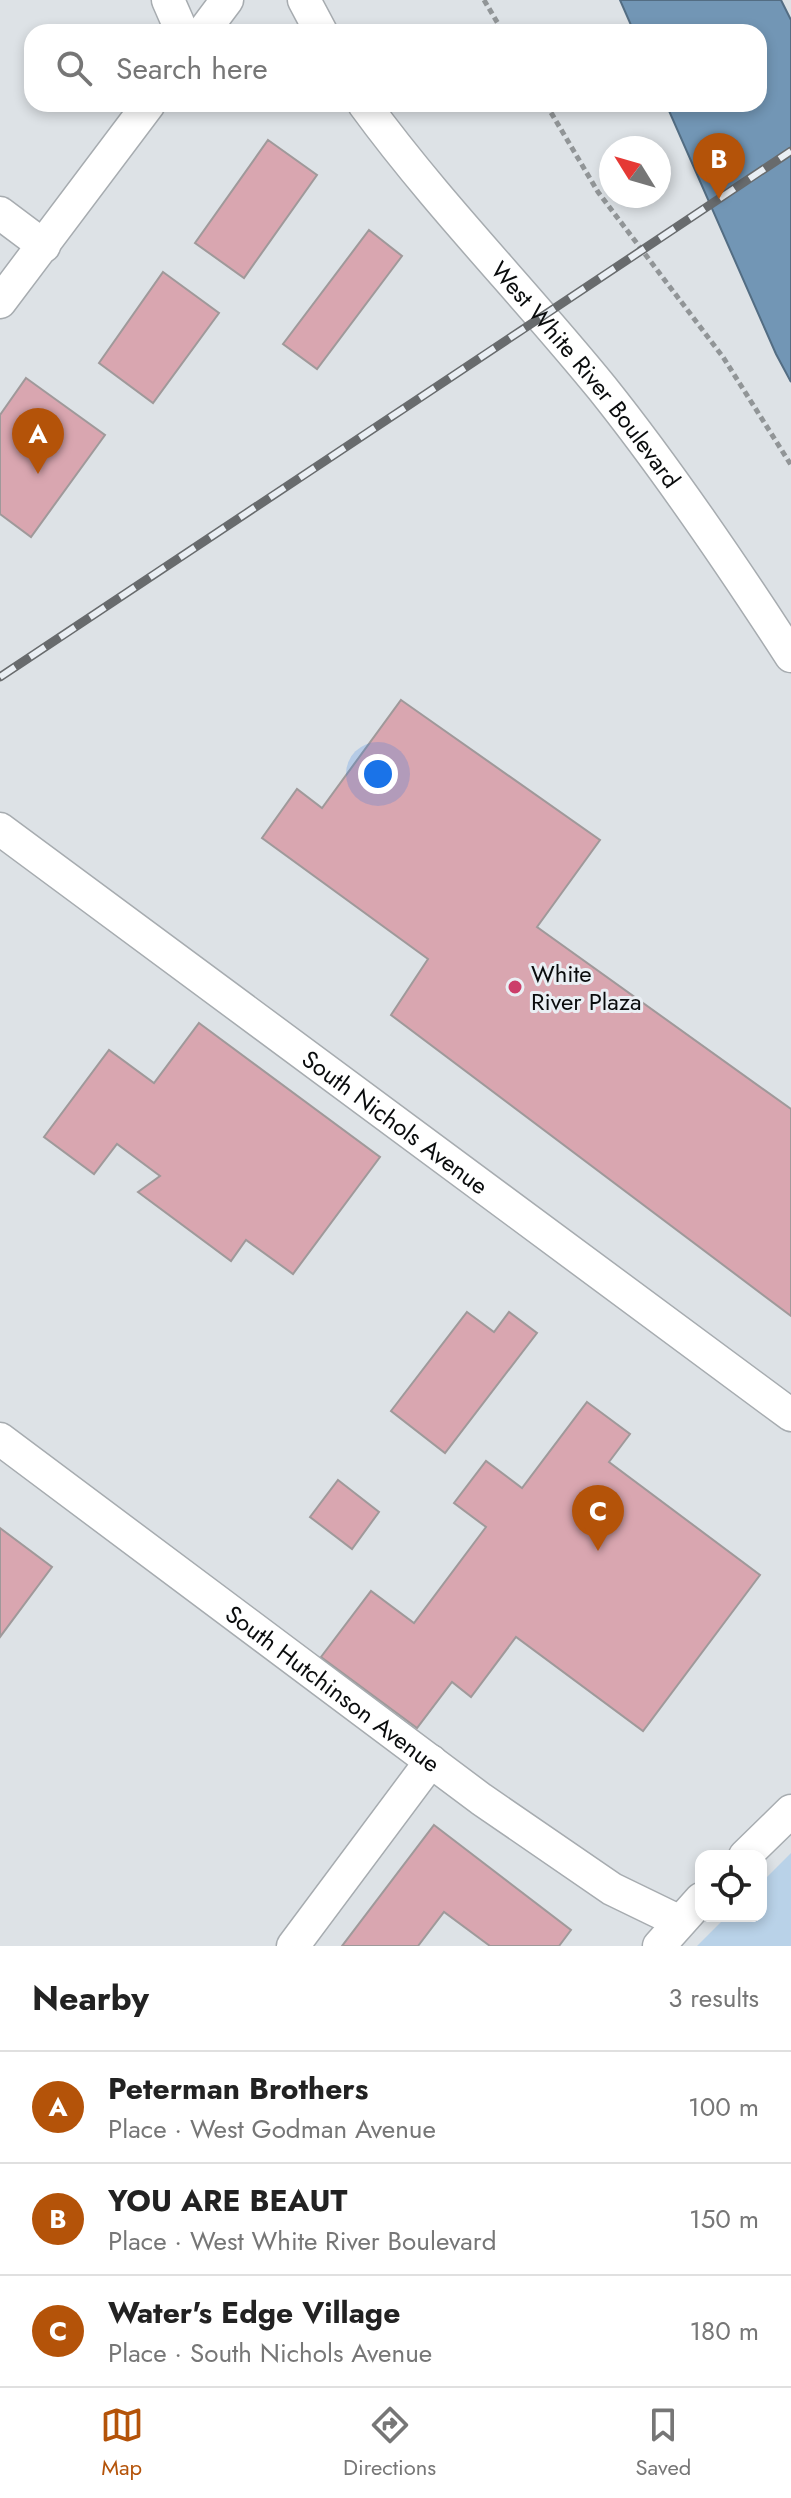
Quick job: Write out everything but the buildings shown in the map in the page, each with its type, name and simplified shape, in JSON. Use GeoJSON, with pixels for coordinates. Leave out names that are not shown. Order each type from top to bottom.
{"type":"FeatureCollection","features":[{"type":"Feature","properties":{"kind":"street"},"geometry":{"type":"LineString","coordinates":[[168,0],[178,24]]}},
{"type":"Feature","properties":{"kind":"street"},"geometry":{"type":"LineString","coordinates":[[209,24],[227,0]]}},
{"type":"Feature","properties":{"kind":"street"},"geometry":{"type":"LineString","coordinates":[[304,0],[317,24]]}},
{"type":"Feature","properties":{"kind":"street"},"geometry":{"type":"LineString","coordinates":[[0,302],[143,112]]}},
{"type":"Feature","properties":{"kind":"street","name":"West White River Boulevard"},"geometry":{"type":"LineString","coordinates":[[370,112],[409,166],[602,389],[711,538],[791,656]]}},
{"type":"Feature","properties":{"kind":"street"},"geometry":{"type":"LineString","coordinates":[[0,213],[44,246]]}},
{"type":"Feature","properties":{"kind":"street","name":"South Nichols Avenue"},"geometry":{"type":"LineString","coordinates":[[0,829],[791,1415]]}},
{"type":"Feature","properties":{"kind":"street","name":"South Hutchinson Avenue"},"geometry":{"type":"LineString","coordinates":[[0,1439],[431,1761],[612,1889],[668,1934]]}},
{"type":"Feature","properties":{"kind":"street"},"geometry":{"type":"LineString","coordinates":[[293,1946],[431,1761]]}},
{"type":"Feature","properties":{"kind":"street"},"geometry":{"type":"LineString","coordinates":[[751,1850],[791,1811]]}},
{"type":"Feature","properties":{"kind":"street"},"geometry":{"type":"LineString","coordinates":[[668,1934],[695,1905]]}},
{"type":"Feature","properties":{"kind":"path"},"geometry":{"type":"LineString","coordinates":[[484,0],[498,24]]}},
{"type":"Feature","properties":{"kind":"path"},"geometry":{"type":"LineString","coordinates":[[551,112],[598,192],[723,357],[791,465]]}},
{"type":"Feature","properties":{"kind":"shaded area"},"geometry":{"type":"Polygon","coordinates":[[[620,0],[781,0],[791,20],[791,382],[670,112],[767,112],[767,24],[630,24],[620,0]]]}},
{"type":"Feature","properties":{"kind":"shaded area"},"geometry":{"type":"Polygon","coordinates":[[[791,1853],[791,1946],[697,1946],[721,1922],[767,1922],[767,1877],[791,1853]]]}},
{"type":"Feature","properties":{"kind":"railway"},"geometry":{"type":"LineString","coordinates":[[0,677],[791,151]]}},
{"type":"Feature","properties":{"kind":"place","name":"YOU ARE BEAUT"},"geometry":{"type":"Point","coordinates":[719,199]}},
{"type":"Feature","properties":{"kind":"place","name":"Peterman Brothers"},"geometry":{"type":"Point","coordinates":[38,474]}},
{"type":"Feature","properties":{"kind":"place","name":"White River Plaza"},"geometry":{"type":"Point","coordinates":[515,987]}},
{"type":"Feature","properties":{"kind":"place","name":"Water's Edge Village"},"geometry":{"type":"Point","coordinates":[598,1551]}}]}
